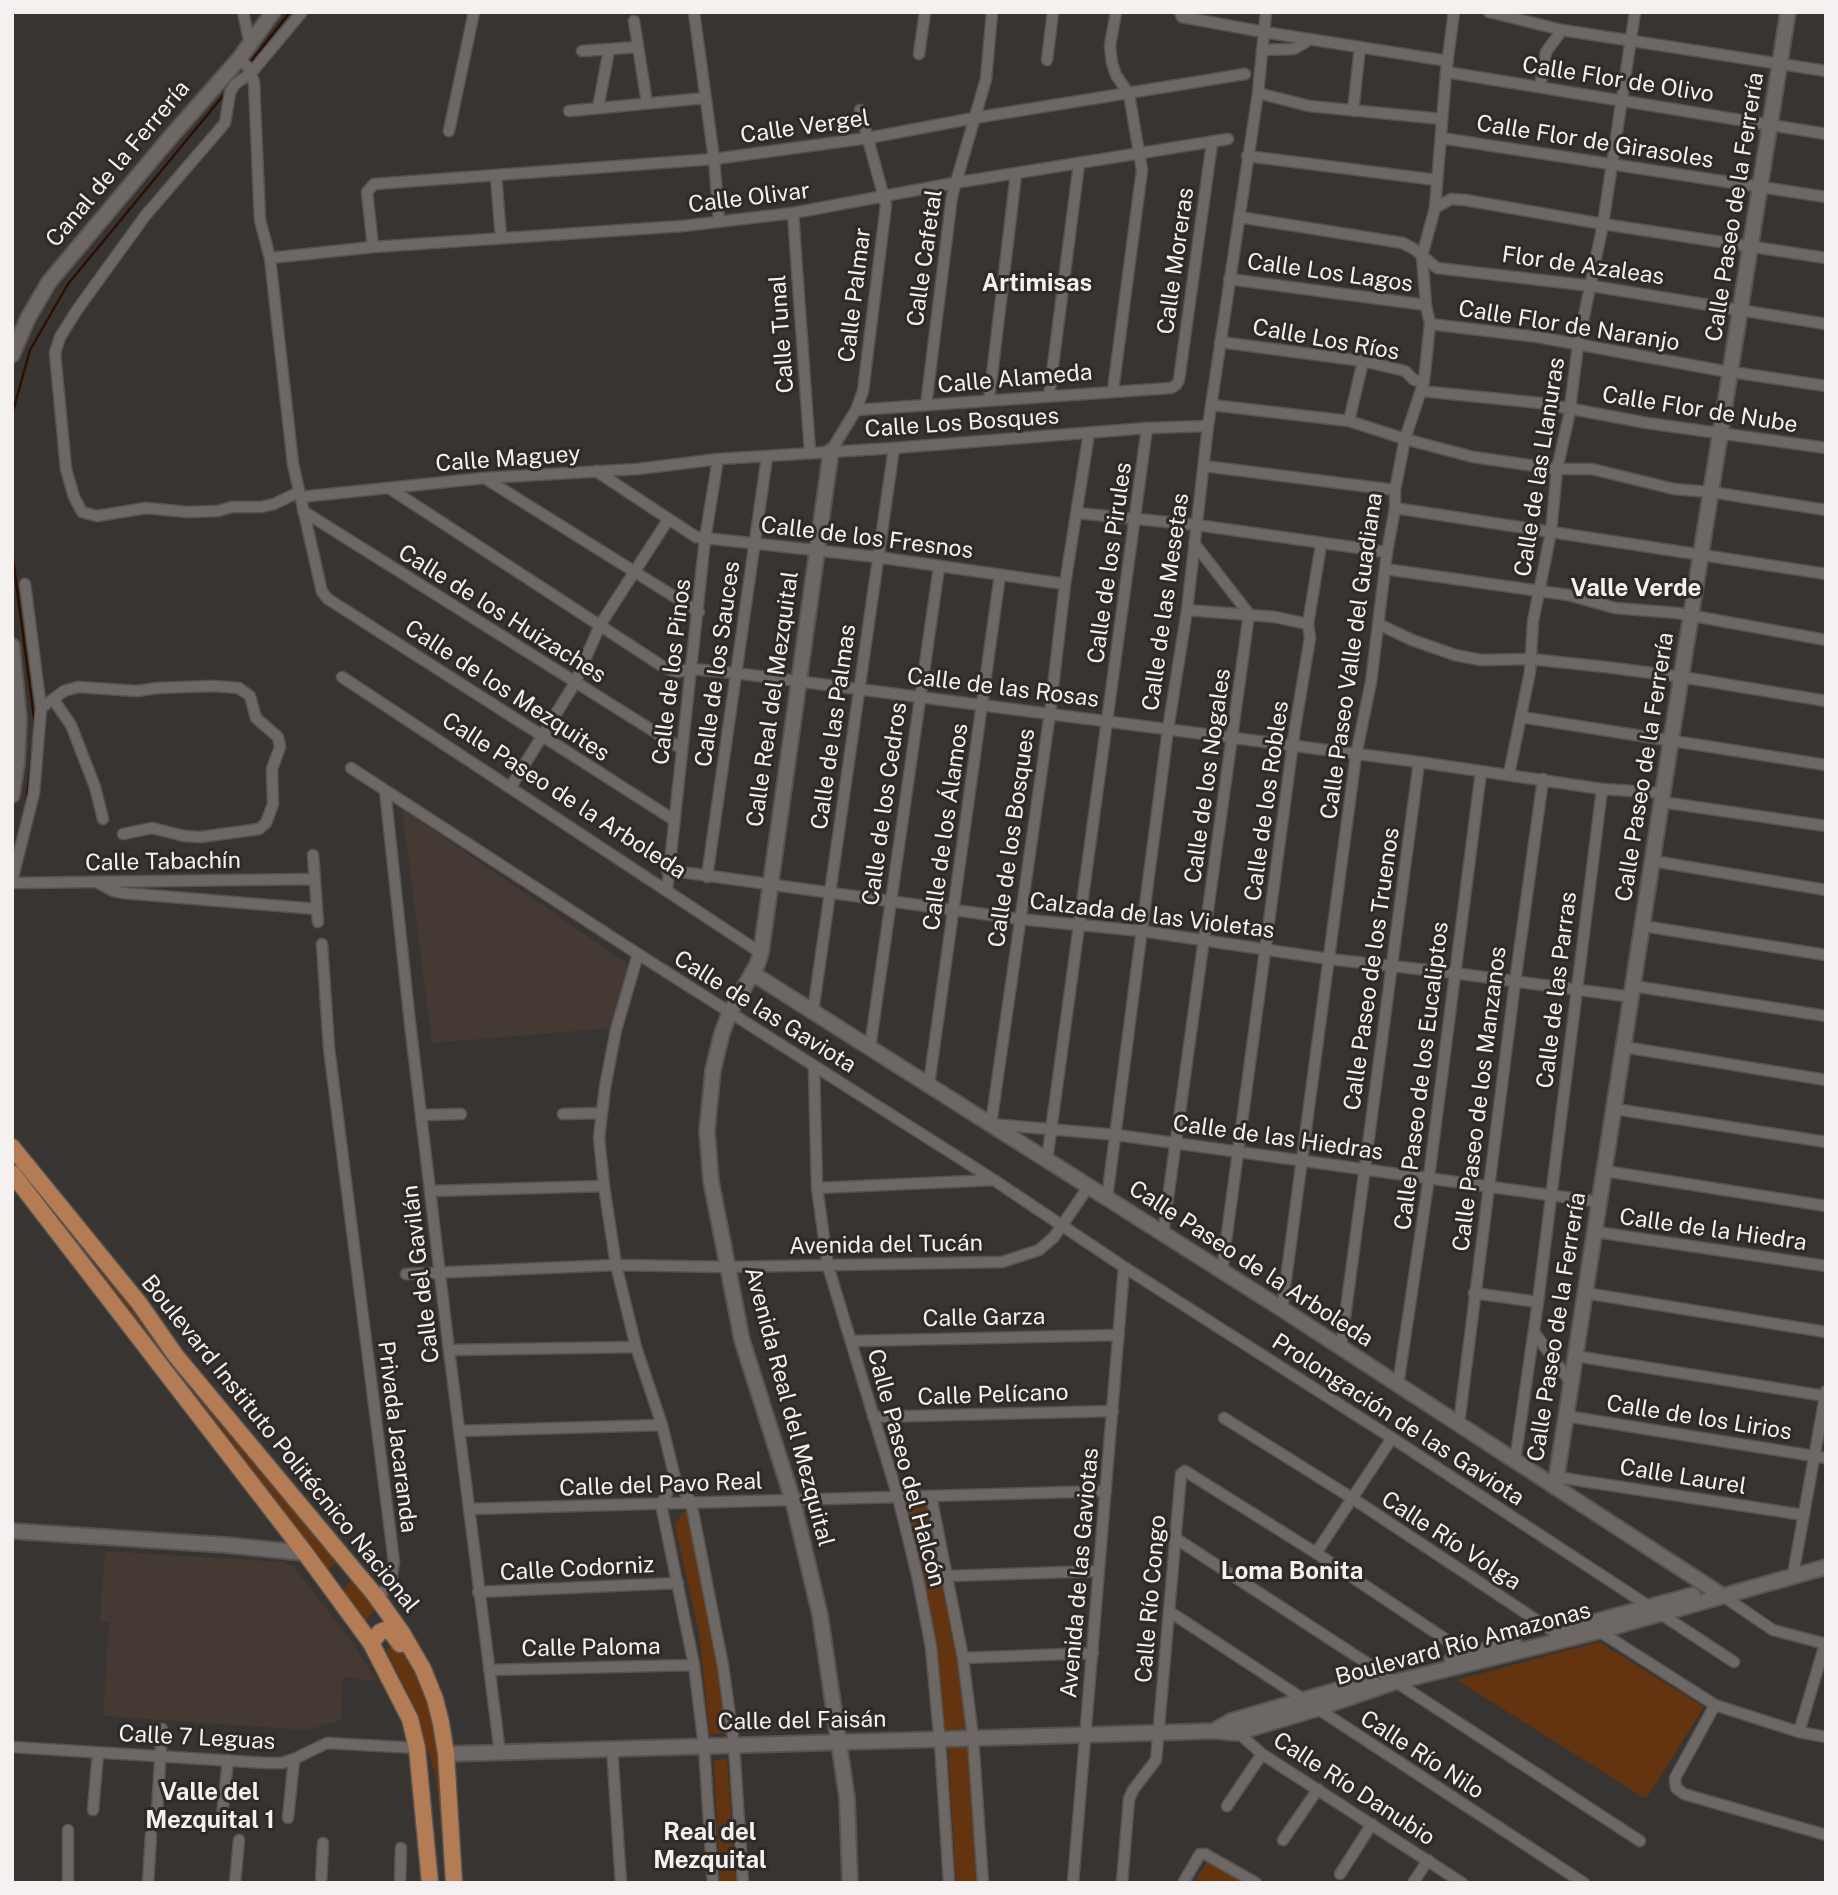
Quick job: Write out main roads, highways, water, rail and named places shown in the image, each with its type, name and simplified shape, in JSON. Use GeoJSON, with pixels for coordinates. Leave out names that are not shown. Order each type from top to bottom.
{"type":"FeatureCollection","features":[{"type":"Feature","properties":{"kind":"main road","name":"Boulevard Instituto Politécnico Nacional"},"geometry":{"type":"LineString","coordinates":[[12,1147],[139,1303],[192,1376],[375,1595],[402,1633],[423,1669],[435,1699],[446,1754],[454,1883]]}},
{"type":"Feature","properties":{"kind":"main road","name":"Boulevard Instituto Politécnico Nacional"},"geometry":{"type":"LineString","coordinates":[[12,1173],[305,1553],[371,1643],[405,1707],[417,1748],[430,1883]]}},
{"type":"Feature","properties":{"kind":"main road"},"geometry":{"type":"LineString","coordinates":[[371,1643],[380,1632],[391,1632],[415,1664],[423,1669]]}},
{"type":"Feature","properties":{"kind":"waterway"},"geometry":{"type":"LineString","coordinates":[[249,64],[290,12]]}},
{"type":"Feature","properties":{"kind":"waterway"},"geometry":{"type":"LineString","coordinates":[[12,415],[30,350],[68,284],[227,91]]}},
{"type":"Feature","properties":{"kind":"waterway"},"geometry":{"type":"LineString","coordinates":[[12,551],[35,725]]}},
{"type":"Feature","properties":{"kind":"waterway"},"geometry":{"type":"LineString","coordinates":[[26,805],[33,745]]}},
{"type":"Feature","properties":{"kind":"district","name":"Artimisas"},"geometry":{"type":"Point","coordinates":[1037,284]}},
{"type":"Feature","properties":{"kind":"district","name":"Valle Verde"},"geometry":{"type":"Point","coordinates":[1636,589]}},
{"type":"Feature","properties":{"kind":"district","name":"Loma Bonita"},"geometry":{"type":"Point","coordinates":[1292,1572]}},
{"type":"Feature","properties":{"kind":"district","name":"Valle del Mezquital 1"},"geometry":{"type":"Point","coordinates":[210,1807]}},
{"type":"Feature","properties":{"kind":"district","name":"Real del Mezquital"},"geometry":{"type":"Point","coordinates":[710,1847]}}]}
